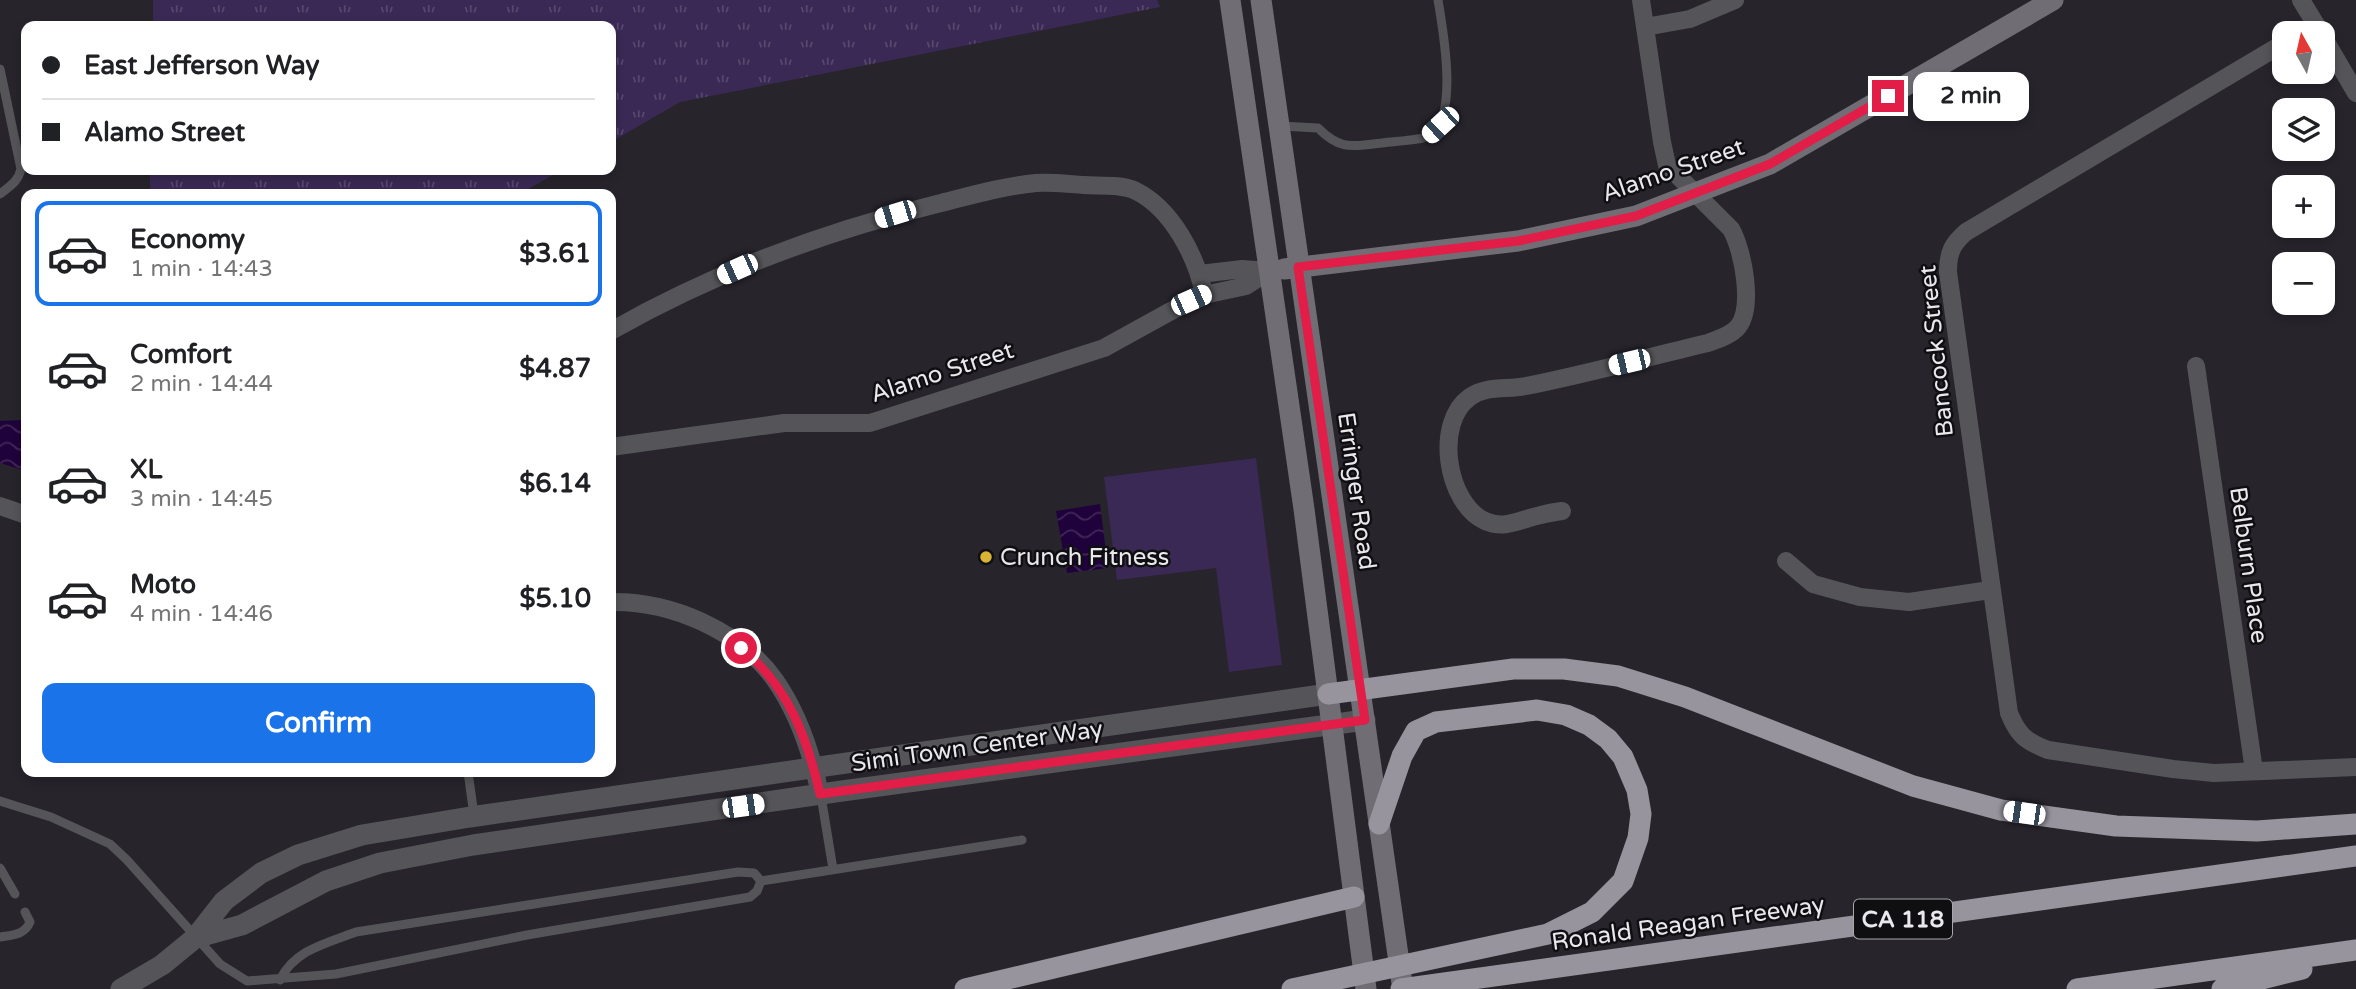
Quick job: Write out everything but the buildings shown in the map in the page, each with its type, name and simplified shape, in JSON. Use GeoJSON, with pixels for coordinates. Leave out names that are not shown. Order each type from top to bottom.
{"type":"FeatureCollection","features":[{"type":"Feature","properties":{"kind":"highway"},"geometry":{"type":"LineString","coordinates":[[1328,694],[1513,668],[1564,669],[1618,676],[1685,697],[1913,786],[2001,810],[2116,826],[2258,831],[2356,824]]}},
{"type":"Feature","properties":{"kind":"highway"},"geometry":{"type":"LineString","coordinates":[[1292,989],[1548,934],[1592,912],[1623,880],[1638,838],[1641,814],[1637,790],[1623,757],[1608,739],[1589,725],[1566,715],[1537,710],[1436,722],[1416,731],[1410,739],[1379,824]]}},
{"type":"Feature","properties":{"kind":"highway","name":"Ronald Reagan Freeway"},"geometry":{"type":"LineString","coordinates":[[1402,989],[2356,856]]}},
{"type":"Feature","properties":{"kind":"highway"},"geometry":{"type":"LineString","coordinates":[[965,989],[1354,897]]}},
{"type":"Feature","properties":{"kind":"highway"},"geometry":{"type":"LineString","coordinates":[[2077,989],[2356,950]]}},
{"type":"Feature","properties":{"kind":"highway"},"geometry":{"type":"LineString","coordinates":[[2222,989],[2356,956]]}},
{"type":"Feature","properties":{"kind":"main road"},"geometry":{"type":"LineString","coordinates":[[1230,0],[1328,694],[1366,989]]}},
{"type":"Feature","properties":{"kind":"main road","name":"Erringer Road"},"geometry":{"type":"LineString","coordinates":[[1261,0],[1402,989]]}},
{"type":"Feature","properties":{"kind":"main road","name":"Alamo Street"},"geometry":{"type":"LineString","coordinates":[[1269,271],[1518,241],[1636,216],[1770,164],[2053,0]]}},
{"type":"Feature","properties":{"kind":"street"},"geometry":{"type":"LineString","coordinates":[[1562,511],[1504,525],[1486,522],[1470,512],[1459,498],[1453,481],[1448,436],[1454,414],[1468,398],[1484,390],[1524,387],[1708,343],[1728,335],[1738,327],[1744,315],[1746,299],[1736,239],[1731,229],[1667,165],[1641,0]]}},
{"type":"Feature","properties":{"kind":"street"},"geometry":{"type":"LineString","coordinates":[[1645,27],[1690,19],[1735,0]]}},
{"type":"Feature","properties":{"kind":"street"},"geometry":{"type":"LineString","coordinates":[[2301,0],[2314,21]]}},
{"type":"Feature","properties":{"kind":"street","name":"Bancock Street"},"geometry":{"type":"LineString","coordinates":[[2254,771],[2214,773],[2173,769],[2048,750],[2030,743],[2016,730],[2008,713],[1990,590],[1948,256],[1954,242],[1966,232],[2272,50]]}},
{"type":"Feature","properties":{"kind":"street"},"geometry":{"type":"LineString","coordinates":[[2335,57],[2356,93]]}},
{"type":"Feature","properties":{"kind":"street"},"geometry":{"type":"LineString","coordinates":[[616,328],[696,287],[826,235],[953,199],[1036,183],[1118,186],[1135,190],[1158,205],[1183,240],[1200,274],[1204,295]]}},
{"type":"Feature","properties":{"kind":"street","name":"Alamo Street"},"geometry":{"type":"LineString","coordinates":[[1200,274],[1242,269],[1269,271]]}},
{"type":"Feature","properties":{"kind":"street","name":"Alamo Street"},"geometry":{"type":"LineString","coordinates":[[616,446],[784,423],[870,423],[1104,348],[1204,295],[1246,286],[1269,271]]}},
{"type":"Feature","properties":{"kind":"street","name":"Belburn Place"},"geometry":{"type":"LineString","coordinates":[[2196,366],[2254,771]]}},
{"type":"Feature","properties":{"kind":"street"},"geometry":{"type":"LineString","coordinates":[[0,506],[21,513]]}},
{"type":"Feature","properties":{"kind":"street"},"geometry":{"type":"LineString","coordinates":[[1786,561],[1813,584],[1860,597],[1909,602],[1990,590]]}},
{"type":"Feature","properties":{"kind":"street"},"geometry":{"type":"LineString","coordinates":[[616,602],[626,601],[671,611],[704,623],[727,636],[756,659],[788,701],[815,769],[820,794]]}},
{"type":"Feature","properties":{"kind":"street","name":"Simi Town Center Way"},"geometry":{"type":"LineString","coordinates":[[121,989],[162,965],[195,938],[224,901],[261,873],[298,855],[362,835],[475,816],[1328,694]]}},
{"type":"Feature","properties":{"kind":"street","name":"Simi Town Center Way"},"geometry":{"type":"LineString","coordinates":[[195,938],[242,925],[326,881],[380,863],[481,844],[820,794],[1365,720]]}},
{"type":"Feature","properties":{"kind":"street"},"geometry":{"type":"LineString","coordinates":[[2254,771],[2356,767]]}},
{"type":"Feature","properties":{"kind":"street"},"geometry":{"type":"LineString","coordinates":[[475,816],[481,844]]}},
{"type":"Feature","properties":{"kind":"lane"},"geometry":{"type":"LineString","coordinates":[[1279,125],[1318,128],[1331,141],[1347,147],[1428,137],[1440,125],[1446,105],[1446,48],[1438,0]]}},
{"type":"Feature","properties":{"kind":"lane"},"geometry":{"type":"LineString","coordinates":[[0,69],[21,169],[15,183],[0,194]]}},
{"type":"Feature","properties":{"kind":"lane"},"geometry":{"type":"LineString","coordinates":[[469,777],[475,816]]}},
{"type":"Feature","properties":{"kind":"lane"},"geometry":{"type":"LineString","coordinates":[[820,794],[833,869]]}},
{"type":"Feature","properties":{"kind":"lane"},"geometry":{"type":"LineString","coordinates":[[0,801],[51,817],[110,844],[220,964],[247,981],[336,974],[527,935],[750,897],[757,891],[761,881]]}},
{"type":"Feature","properties":{"kind":"lane"},"geometry":{"type":"LineString","coordinates":[[761,881],[1022,840]]}},
{"type":"Feature","properties":{"kind":"lane"},"geometry":{"type":"LineString","coordinates":[[0,868],[15,894]]}},
{"type":"Feature","properties":{"kind":"lane"},"geometry":{"type":"LineString","coordinates":[[280,980],[285,968],[304,951],[356,932],[738,872],[754,873],[761,881]]}},
{"type":"Feature","properties":{"kind":"lane"},"geometry":{"type":"LineString","coordinates":[[0,937],[26,929],[30,922],[25,912]]}},
{"type":"Feature","properties":{"kind":"green space"},"geometry":{"type":"Polygon","coordinates":[[[153,0],[1157,0],[1160,7],[680,102],[616,139],[616,21],[153,21],[153,0]]]}},
{"type":"Feature","properties":{"kind":"green space"},"geometry":{"type":"Polygon","coordinates":[[[150,175],[553,175],[528,189],[150,189],[150,175]]]}},
{"type":"Feature","properties":{"kind":"green space"},"geometry":{"type":"Polygon","coordinates":[[[1256,458],[1282,665],[1229,672],[1216,568],[1117,580],[1104,477],[1256,458]]]}},
{"type":"Feature","properties":{"kind":"water"},"geometry":{"type":"Polygon","coordinates":[[[21,420],[21,469],[0,463],[0,421],[21,420]]]}},
{"type":"Feature","properties":{"kind":"water"},"geometry":{"type":"Polygon","coordinates":[[[1100,504],[1108,568],[1067,573],[1056,511],[1100,504]]]}},
{"type":"Feature","properties":{"kind":"place","name":"Crunch Fitness"},"geometry":{"type":"Point","coordinates":[986,557]}},
{"type":"Feature","properties":{"kind":"route"},"geometry":{"type":"LineString","coordinates":[[741,648],[756,659],[773,678],[788,701],[815,769],[820,794],[1365,720],[1298,267],[1518,241],[1636,216],[1770,164],[1888,96]]}}]}
